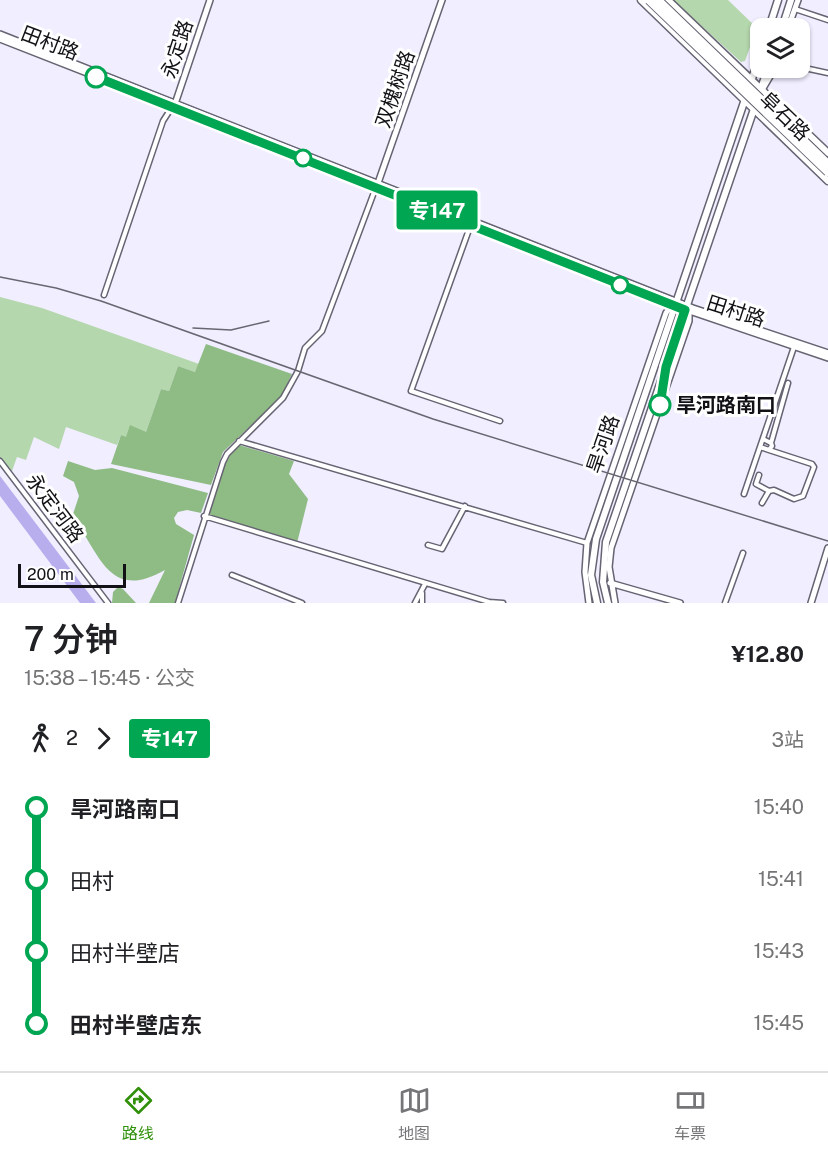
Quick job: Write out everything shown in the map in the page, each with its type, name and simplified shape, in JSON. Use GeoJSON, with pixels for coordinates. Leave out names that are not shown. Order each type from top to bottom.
{"type":"FeatureCollection","features":[{"type":"Feature","properties":{"kind":"highway","name":"阜石路"},"geometry":{"type":"LineString","coordinates":[[649,0],[828,172]]}},
{"type":"Feature","properties":{"kind":"highway","name":"阜石路"},"geometry":{"type":"LineString","coordinates":[[658,0],[828,164]]}},
{"type":"Feature","properties":{"kind":"main road","name":"永定路"},"geometry":{"type":"LineString","coordinates":[[174,105],[210,0]]}},
{"type":"Feature","properties":{"kind":"main road","name":"双槐树路"},"geometry":{"type":"LineString","coordinates":[[377,184],[441,0]]}},
{"type":"Feature","properties":{"kind":"main road","name":"阜石路"},"geometry":{"type":"LineString","coordinates":[[641,0],[828,181]]}},
{"type":"Feature","properties":{"kind":"main road","name":"阜石路"},"geometry":{"type":"LineString","coordinates":[[669,0],[828,153]]}},
{"type":"Feature","properties":{"kind":"main road"},"geometry":{"type":"LineString","coordinates":[[772,18],[773,0]]}},
{"type":"Feature","properties":{"kind":"main road"},"geometry":{"type":"LineString","coordinates":[[772,18],[778,0]]}},
{"type":"Feature","properties":{"kind":"main road"},"geometry":{"type":"LineString","coordinates":[[792,18],[795,0]]}},
{"type":"Feature","properties":{"kind":"main road"},"geometry":{"type":"LineString","coordinates":[[787,18],[795,0]]}},
{"type":"Feature","properties":{"kind":"main road","name":"田村路"},"geometry":{"type":"LineString","coordinates":[[0,34],[174,105]]}},
{"type":"Feature","properties":{"kind":"main road","name":"田村路"},"geometry":{"type":"LineString","coordinates":[[0,39],[377,184],[674,304]]}},
{"type":"Feature","properties":{"kind":"main road","name":"旱河路"},"geometry":{"type":"LineString","coordinates":[[597,603],[591,575],[596,539],[674,304],[753,78]]}},
{"type":"Feature","properties":{"kind":"main road","name":"旱河路"},"geometry":{"type":"LineString","coordinates":[[608,603],[603,576],[606,542],[765,78]]}},
{"type":"Feature","properties":{"kind":"main road"},"geometry":{"type":"LineString","coordinates":[[762,90],[769,78]]}},
{"type":"Feature","properties":{"kind":"main road","name":"田村路"},"geometry":{"type":"LineString","coordinates":[[377,184],[471,224],[674,304],[828,358]]}},
{"type":"Feature","properties":{"kind":"main road","name":"旱河路"},"geometry":{"type":"LineString","coordinates":[[589,603],[585,572],[587,543],[666,313],[674,304]]}},
{"type":"Feature","properties":{"kind":"main road","name":"田村路"},"geometry":{"type":"LineString","coordinates":[[687,309],[828,353]]}},
{"type":"Feature","properties":{"kind":"main road","name":"旱河路"},"geometry":{"type":"LineString","coordinates":[[615,603],[610,583],[611,548],[689,321],[687,309]]}},
{"type":"Feature","properties":{"kind":"main road"},"geometry":{"type":"LineString","coordinates":[[641,384],[657,359]]}},
{"type":"Feature","properties":{"kind":"main road"},"geometry":{"type":"LineString","coordinates":[[663,396],[666,367]]}},
{"type":"Feature","properties":{"kind":"main road"},"geometry":{"type":"LineString","coordinates":[[811,603],[828,548]]}},
{"type":"Feature","properties":{"kind":"main road"},"geometry":{"type":"LineString","coordinates":[[610,583],[680,603]]}},
{"type":"Feature","properties":{"kind":"street"},"geometry":{"type":"LineString","coordinates":[[795,9],[828,20]]}},
{"type":"Feature","properties":{"kind":"street"},"geometry":{"type":"LineString","coordinates":[[810,70],[828,73]]}},
{"type":"Feature","properties":{"kind":"street"},"geometry":{"type":"LineString","coordinates":[[104,295],[163,121],[174,105]]}},
{"type":"Feature","properties":{"kind":"street"},"geometry":{"type":"LineString","coordinates":[[178,603],[223,462],[239,441],[283,398],[298,371],[305,348],[322,331],[377,184]]}},
{"type":"Feature","properties":{"kind":"street"},"geometry":{"type":"LineString","coordinates":[[471,224],[411,391],[500,421]]}},
{"type":"Feature","properties":{"kind":"street"},"geometry":{"type":"LineString","coordinates":[[744,494],[794,346]]}},
{"type":"Feature","properties":{"kind":"street"},"geometry":{"type":"LineString","coordinates":[[769,450],[788,383]]}},
{"type":"Feature","properties":{"kind":"street"},"geometry":{"type":"LineString","coordinates":[[763,439],[771,443]]}},
{"type":"Feature","properties":{"kind":"street"},"geometry":{"type":"LineString","coordinates":[[239,441],[587,543]]}},
{"type":"Feature","properties":{"kind":"street"},"geometry":{"type":"LineString","coordinates":[[759,475],[756,484],[794,499],[803,496],[814,467],[812,464],[760,447]]}},
{"type":"Feature","properties":{"kind":"street","name":"永定河路"},"geometry":{"type":"LineString","coordinates":[[0,461],[108,603]]}},
{"type":"Feature","properties":{"kind":"street"},"geometry":{"type":"LineString","coordinates":[[762,503],[769,491]]}},
{"type":"Feature","properties":{"kind":"street"},"geometry":{"type":"LineString","coordinates":[[428,545],[442,549],[465,506]]}},
{"type":"Feature","properties":{"kind":"street"},"geometry":{"type":"LineString","coordinates":[[204,516],[425,584],[489,602],[503,603]]}},
{"type":"Feature","properties":{"kind":"street"},"geometry":{"type":"LineString","coordinates":[[725,603],[743,553]]}},
{"type":"Feature","properties":{"kind":"street"},"geometry":{"type":"LineString","coordinates":[[232,575],[302,603]]}},
{"type":"Feature","properties":{"kind":"street"},"geometry":{"type":"LineString","coordinates":[[422,603],[425,584]]}},
{"type":"Feature","properties":{"kind":"street"},"geometry":{"type":"LineString","coordinates":[[415,603],[416,598],[422,592]]}},
{"type":"Feature","properties":{"kind":"green space"},"geometry":{"type":"Polygon","coordinates":[[[673,0],[728,0],[750,21],[750,47],[745,61],[741,62],[673,0]]]}},
{"type":"Feature","properties":{"kind":"green space"},"geometry":{"type":"Polygon","coordinates":[[[0,297],[42,308],[199,364],[195,372],[178,366],[169,391],[161,389],[146,432],[126,438],[121,435],[117,445],[66,427],[59,449],[34,437],[26,460],[17,457],[11,474],[0,459],[0,297]]]}},
{"type":"Feature","properties":{"kind":"green space"},"geometry":{"type":"Polygon","coordinates":[[[206,344],[292,374],[281,397],[223,452],[211,485],[111,464],[121,435],[126,437],[130,425],[146,432],[161,389],[169,391],[178,366],[195,372],[206,344]]]}},
{"type":"Feature","properties":{"kind":"green space"},"geometry":{"type":"Polygon","coordinates":[[[239,445],[294,461],[289,474],[308,499],[297,543],[208,515],[227,459],[239,445]]]}},
{"type":"Feature","properties":{"kind":"green space"},"geometry":{"type":"Polygon","coordinates":[[[68,461],[95,470],[112,468],[208,493],[201,513],[187,510],[178,512],[174,518],[176,524],[194,535],[175,603],[149,603],[165,570],[146,579],[130,580],[117,577],[107,569],[72,517],[79,496],[74,482],[63,476],[68,461]]]}},
{"type":"Feature","properties":{"kind":"green space"},"geometry":{"type":"Polygon","coordinates":[[[118,587],[123,589],[136,603],[112,603],[113,592],[118,587]]]}},
{"type":"Feature","properties":{"kind":"shaded area"},"geometry":{"type":"Polygon","coordinates":[[[0,476],[96,603],[80,603],[0,496],[0,476]]]}},
{"type":"Feature","properties":{"kind":"railway"},"geometry":{"type":"LineString","coordinates":[[0,277],[56,288],[101,301],[433,419],[828,541]]}},
{"type":"Feature","properties":{"kind":"railway"},"geometry":{"type":"LineString","coordinates":[[193,328],[231,330],[269,321]]}},
{"type":"Feature","properties":{"kind":"bus line","name":"专147"},"geometry":{"type":"LineString","coordinates":[[96,77],[327,169],[427,206],[685,310],[666,367],[660,405]]}},
{"type":"Feature","properties":{"kind":"place","name":"旱河路南口"},"geometry":{"type":"Point","coordinates":[660,405]}}]}
